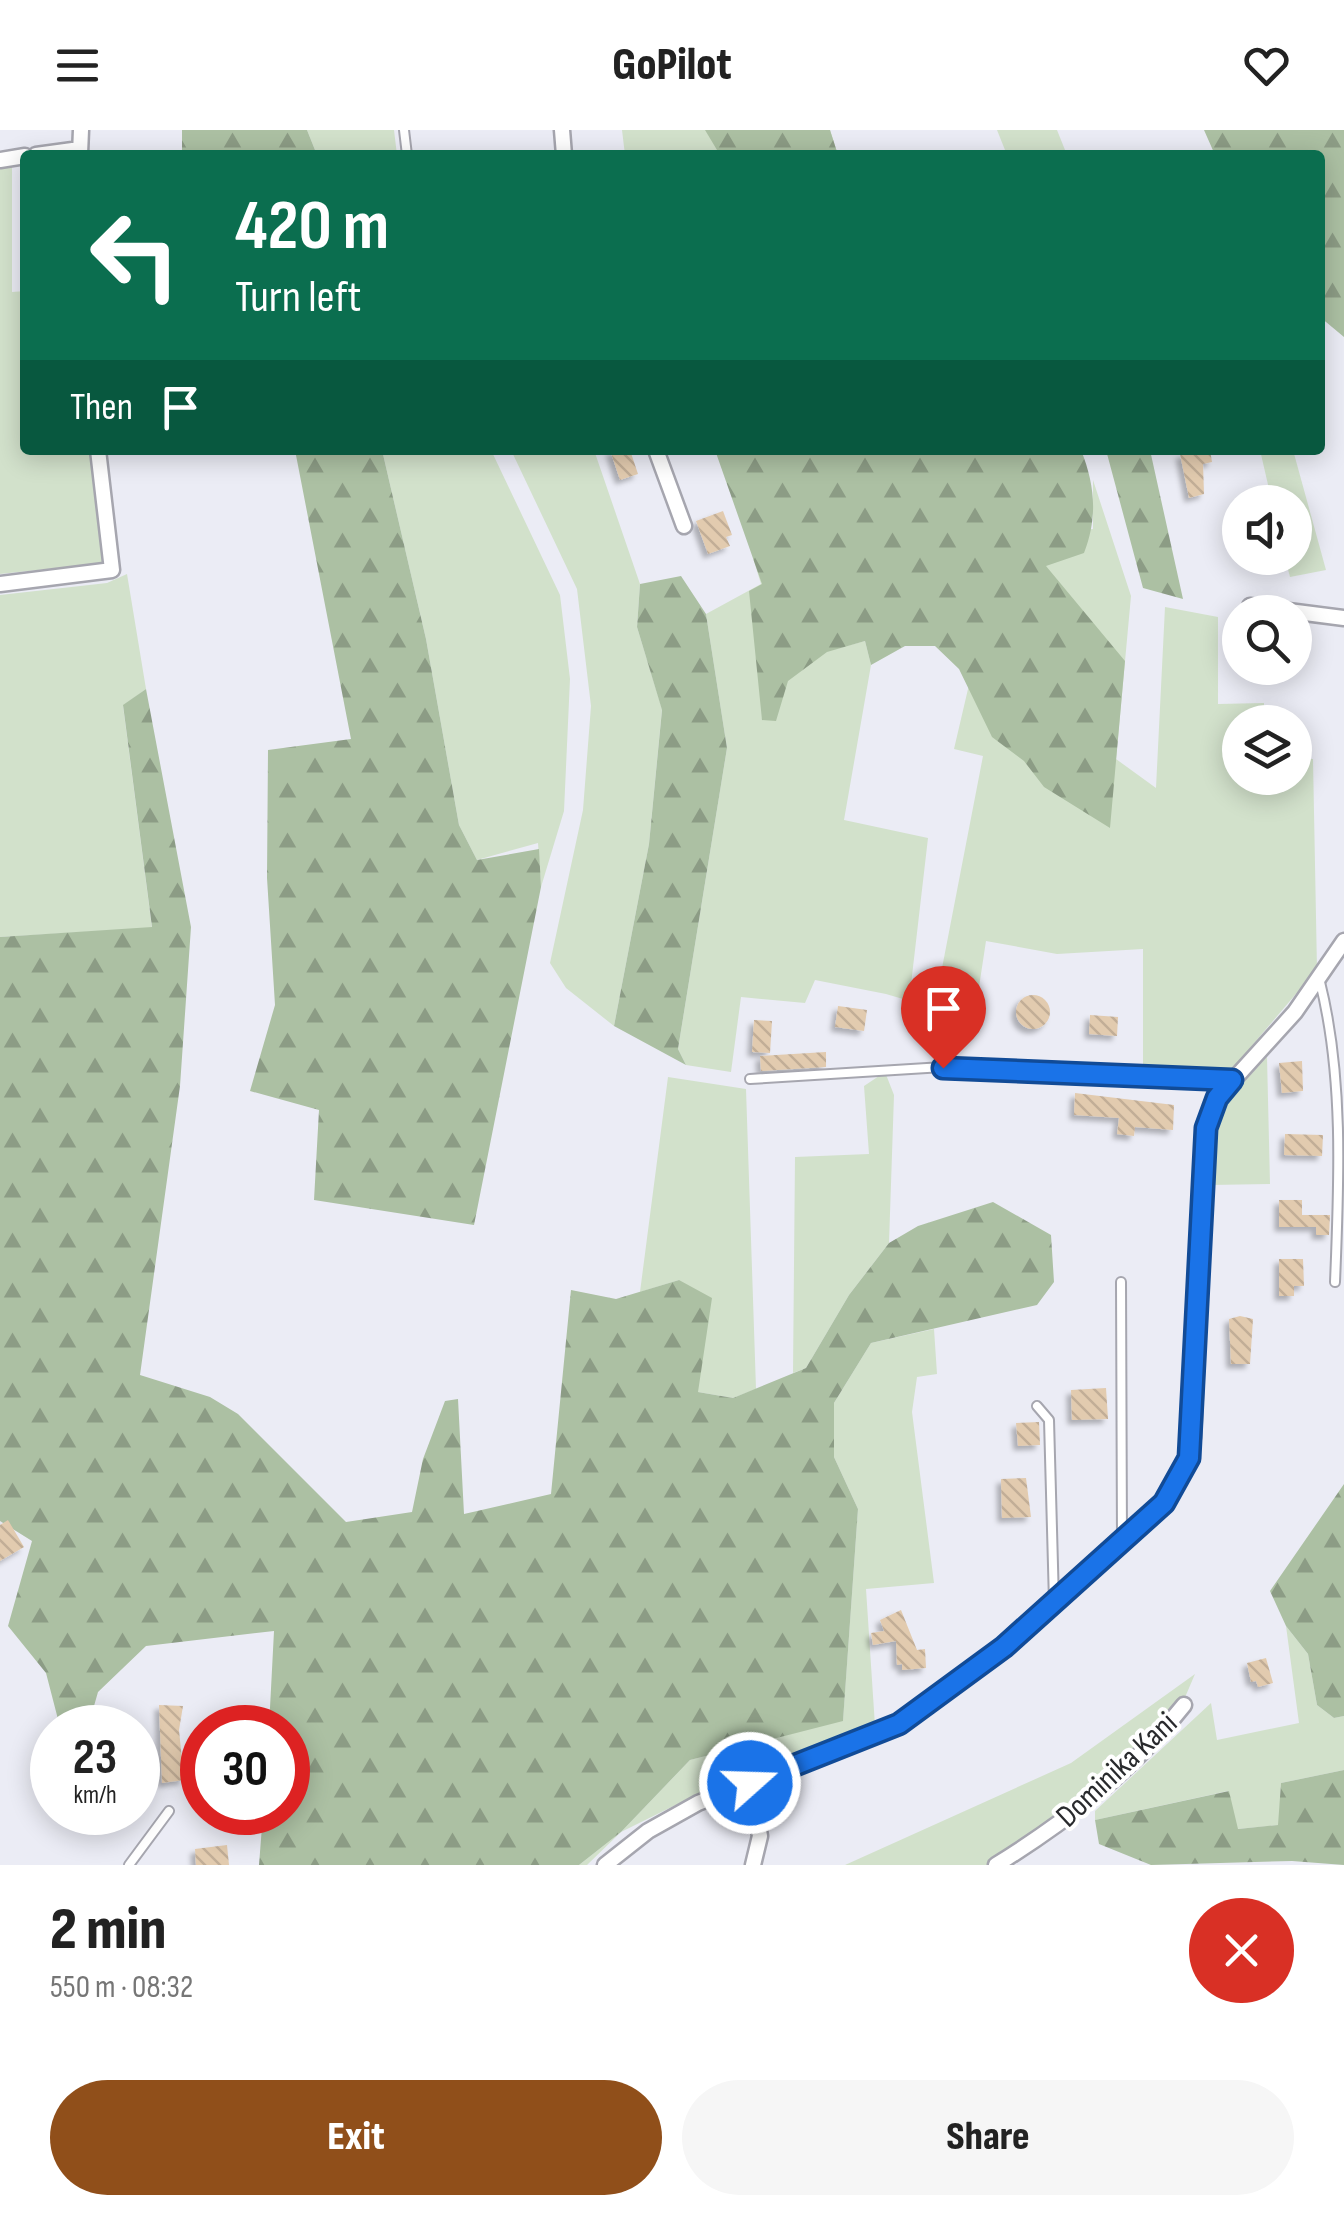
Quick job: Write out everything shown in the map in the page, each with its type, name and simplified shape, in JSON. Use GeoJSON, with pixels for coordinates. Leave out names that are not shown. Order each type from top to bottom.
{"type":"FeatureCollection","features":[{"type":"Feature","properties":{"kind":"street"},"geometry":{"type":"LineString","coordinates":[[0,584],[112,570],[99,455]]}},
{"type":"Feature","properties":{"kind":"street"},"geometry":{"type":"LineString","coordinates":[[658,455],[684,526]]}},
{"type":"Feature","properties":{"kind":"street"},"geometry":{"type":"LineString","coordinates":[[1312,614],[1344,618]]}},
{"type":"Feature","properties":{"kind":"street"},"geometry":{"type":"LineString","coordinates":[[605,1865],[664,1822],[899,1724],[1004,1647],[1164,1503],[1189,1458],[1206,1128],[1217,1098],[1320,982],[1344,941]]}},
{"type":"Feature","properties":{"kind":"street","name":"Dominika Kani"},"geometry":{"type":"LineString","coordinates":[[996,1865],[1068,1820],[1166,1728],[1184,1704]]}},
{"type":"Feature","properties":{"kind":"street"},"geometry":{"type":"LineString","coordinates":[[750,1783],[760,1836],[752,1865]]}},
{"type":"Feature","properties":{"kind":"lane"},"geometry":{"type":"LineString","coordinates":[[1320,982],[1330,1020],[1339,1184],[1334,1282]]}},
{"type":"Feature","properties":{"kind":"lane"},"geometry":{"type":"LineString","coordinates":[[750,1079],[943,1068],[1232,1080]]}},
{"type":"Feature","properties":{"kind":"lane"},"geometry":{"type":"LineString","coordinates":[[1121,1282],[1122,1540]]}},
{"type":"Feature","properties":{"kind":"lane"},"geometry":{"type":"LineString","coordinates":[[1037,1406],[1049,1420],[1054,1602]]}},
{"type":"Feature","properties":{"kind":"lane"},"geometry":{"type":"LineString","coordinates":[[129,1865],[169,1811]]}},
{"type":"Feature","properties":{"kind":"green space"},"geometry":{"type":"Polygon","coordinates":[[[182,130],[307,130],[315,150],[182,150],[182,130]]]}},
{"type":"Feature","properties":{"kind":"green space"},"geometry":{"type":"Polygon","coordinates":[[[307,130],[394,130],[396,150],[315,150],[307,130]]]}},
{"type":"Feature","properties":{"kind":"green space"},"geometry":{"type":"Polygon","coordinates":[[[622,130],[830,130],[836,150],[624,150],[622,130]]]}},
{"type":"Feature","properties":{"kind":"green space"},"geometry":{"type":"Polygon","coordinates":[[[705,130],[830,130],[836,150],[717,150],[705,130]]]}},
{"type":"Feature","properties":{"kind":"green space"},"geometry":{"type":"Polygon","coordinates":[[[997,130],[1057,130],[1065,150],[1005,150],[997,130]]]}},
{"type":"Feature","properties":{"kind":"green space"},"geometry":{"type":"Polygon","coordinates":[[[1204,130],[1344,130],[1344,337],[1325,321],[1325,150],[1213,150],[1204,130]]]}},
{"type":"Feature","properties":{"kind":"green space"},"geometry":{"type":"Polygon","coordinates":[[[12,164],[12,292],[20,291],[20,455],[93,455],[104,563],[0,574],[0,166],[12,164]]]}},
{"type":"Feature","properties":{"kind":"green space"},"geometry":{"type":"Polygon","coordinates":[[[296,455],[383,455],[426,639],[459,825],[477,860],[539,849],[541,887],[474,1225],[314,1200],[319,1110],[250,1091],[275,1005],[267,878],[268,750],[351,739],[296,455]]]}},
{"type":"Feature","properties":{"kind":"green space"},"geometry":{"type":"Polygon","coordinates":[[[383,455],[493,455],[560,595],[570,679],[564,811],[541,887],[538,843],[477,860],[459,825],[426,639],[383,455]]]}},
{"type":"Feature","properties":{"kind":"green space"},"geometry":{"type":"Polygon","coordinates":[[[513,455],[596,455],[640,584],[637,627],[662,709],[649,844],[614,1026],[566,988],[550,963],[583,810],[591,706],[577,589],[513,455]]]}},
{"type":"Feature","properties":{"kind":"green space"},"geometry":{"type":"Polygon","coordinates":[[[717,455],[1083,455],[1093,501],[1084,553],[1046,566],[1125,661],[1110,828],[1044,787],[1024,761],[992,737],[959,669],[935,646],[905,646],[871,665],[865,641],[827,652],[788,681],[776,721],[762,720],[749,591],[762,584],[717,455]]]}},
{"type":"Feature","properties":{"kind":"green space"},"geometry":{"type":"Polygon","coordinates":[[[1107,455],[1151,455],[1183,599],[1143,588],[1107,455]]]}},
{"type":"Feature","properties":{"kind":"green space"},"geometry":{"type":"Polygon","coordinates":[[[1261,455],[1294,455],[1303,485],[1268,485],[1261,455]]]}},
{"type":"Feature","properties":{"kind":"green space"},"geometry":{"type":"Polygon","coordinates":[[[1093,480],[1131,596],[1116,759],[1156,788],[1165,607],[1218,617],[1218,704],[1264,703],[1222,705],[1222,795],[1312,795],[1313,759],[1317,969],[1228,1074],[1143,1069],[1143,949],[1057,954],[986,941],[974,1020],[886,994],[815,980],[805,1003],[741,997],[731,1072],[686,1065],[678,1049],[727,748],[706,614],[761,584],[753,558],[1093,529],[1093,480]],[[957,609],[828,651],[865,641],[871,665],[844,820],[928,838],[910,993],[937,994],[983,756],[954,749],[975,659],[957,609]]]}},
{"type":"Feature","properties":{"kind":"green space"},"geometry":{"type":"Polygon","coordinates":[[[1312,519],[1326,570],[1312,573],[1312,519]]]}},
{"type":"Feature","properties":{"kind":"green space"},"geometry":{"type":"Polygon","coordinates":[[[127,574],[146,689],[123,706],[152,928],[0,937],[0,595],[107,583],[127,574]]]}},
{"type":"Feature","properties":{"kind":"green space"},"geometry":{"type":"Polygon","coordinates":[[[681,576],[706,614],[727,748],[678,1049],[686,1065],[614,1026],[649,844],[662,710],[637,627],[640,584],[681,576]]]}},
{"type":"Feature","properties":{"kind":"green space"},"geometry":{"type":"Polygon","coordinates":[[[146,689],[191,927],[180,1086],[140,1375],[210,1397],[238,1414],[346,1522],[412,1512],[423,1459],[445,1401],[458,1399],[464,1514],[551,1494],[571,1290],[616,1299],[679,1280],[712,1298],[698,1392],[733,1398],[806,1368],[849,1295],[889,1243],[918,1226],[993,1202],[1051,1235],[1054,1282],[1037,1305],[871,1343],[834,1403],[834,1457],[858,1509],[843,1721],[690,1760],[621,1832],[579,1865],[259,1865],[261,1835],[310,1835],[310,1705],[270,1705],[274,1631],[146,1646],[98,1692],[94,1705],[54,1705],[46,1673],[8,1626],[32,1541],[0,1521],[0,937],[152,927],[123,705],[146,689]]]}},
{"type":"Feature","properties":{"kind":"green space"},"geometry":{"type":"Polygon","coordinates":[[[1267,1057],[1270,1184],[1210,1185],[1214,1143],[1222,1114],[1267,1057]]]}},
{"type":"Feature","properties":{"kind":"green space"},"geometry":{"type":"Polygon","coordinates":[[[885,1072],[894,1095],[889,1243],[849,1295],[806,1368],[793,1373],[795,1157],[869,1154],[864,1086],[885,1072]]]}},
{"type":"Feature","properties":{"kind":"green space"},"geometry":{"type":"Polygon","coordinates":[[[668,1077],[746,1089],[756,1389],[733,1398],[698,1392],[679,1280],[640,1292],[668,1077]]]}},
{"type":"Feature","properties":{"kind":"green space"},"geometry":{"type":"Polygon","coordinates":[[[934,1329],[937,1374],[917,1377],[912,1412],[934,1583],[866,1589],[875,1726],[710,1788],[621,1832],[690,1760],[843,1720],[858,1509],[834,1457],[834,1403],[871,1343],[934,1329]]]}},
{"type":"Feature","properties":{"kind":"green space"},"geometry":{"type":"Polygon","coordinates":[[[1344,1484],[1344,1716],[1334,1718],[1317,1705],[1308,1654],[1286,1626],[1270,1591],[1344,1484]]]}},
{"type":"Feature","properties":{"kind":"green space"},"geometry":{"type":"Polygon","coordinates":[[[1286,1626],[1308,1654],[1317,1705],[1334,1718],[1344,1716],[1344,1770],[1281,1783],[1279,1825],[1237,1829],[1228,1791],[1095,1820],[1095,1811],[1211,1703],[1217,1740],[1299,1723],[1286,1626]]]}},
{"type":"Feature","properties":{"kind":"green space"},"geometry":{"type":"Polygon","coordinates":[[[1195,1674],[1180,1709],[1076,1809],[988,1865],[845,1865],[1071,1763],[1195,1674]]]}},
{"type":"Feature","properties":{"kind":"green space"},"geometry":{"type":"Polygon","coordinates":[[[1344,1770],[1344,1865],[1292,1861],[1151,1865],[1099,1844],[1095,1820],[1229,1791],[1238,1829],[1278,1825],[1281,1783],[1344,1770]]]}},
{"type":"Feature","properties":{"kind":"green space"},"geometry":{"type":"Polygon","coordinates":[[[621,1832],[587,1865],[579,1865],[621,1832]]]}},
{"type":"Feature","properties":{"kind":"building"},"geometry":{"type":"Polygon","coordinates":[[[612,455],[632,455],[638,474],[620,480],[612,455]]]}},
{"type":"Feature","properties":{"kind":"building"},"geometry":{"type":"Polygon","coordinates":[[[1180,455],[1211,455],[1212,462],[1203,464],[1204,494],[1189,498],[1180,455]]]}},
{"type":"Feature","properties":{"kind":"building"},"geometry":{"type":"Polygon","coordinates":[[[723,511],[732,535],[726,537],[730,546],[708,554],[696,521],[723,511]]]}},
{"type":"Feature","properties":{"kind":"building"},"geometry":{"type":"Polygon","coordinates":[[[1033,995],[1045,1000],[1050,1012],[1045,1024],[1033,1029],[1021,1024],[1016,1012],[1021,1000],[1033,995]]]}},
{"type":"Feature","properties":{"kind":"building"},"geometry":{"type":"Polygon","coordinates":[[[838,1006],[867,1010],[864,1031],[835,1027],[838,1006]]]}},
{"type":"Feature","properties":{"kind":"building"},"geometry":{"type":"Polygon","coordinates":[[[1090,1015],[1118,1017],[1117,1036],[1089,1034],[1090,1015]]]}},
{"type":"Feature","properties":{"kind":"building"},"geometry":{"type":"Polygon","coordinates":[[[754,1020],[772,1021],[770,1053],[752,1052],[754,1020]]]}},
{"type":"Feature","properties":{"kind":"building"},"geometry":{"type":"Polygon","coordinates":[[[826,1052],[826,1067],[761,1071],[760,1056],[826,1052]]]}},
{"type":"Feature","properties":{"kind":"building"},"geometry":{"type":"Polygon","coordinates":[[[1302,1061],[1303,1091],[1282,1093],[1279,1063],[1302,1061]]]}},
{"type":"Feature","properties":{"kind":"building"},"geometry":{"type":"Polygon","coordinates":[[[1075,1093],[1174,1105],[1173,1130],[1135,1127],[1134,1136],[1117,1134],[1119,1118],[1074,1115],[1075,1093]]]}},
{"type":"Feature","properties":{"kind":"building"},"geometry":{"type":"Polygon","coordinates":[[[1285,1134],[1323,1135],[1322,1156],[1284,1155],[1285,1134]]]}},
{"type":"Feature","properties":{"kind":"building"},"geometry":{"type":"Polygon","coordinates":[[[1279,1200],[1302,1200],[1302,1215],[1330,1215],[1329,1235],[1316,1235],[1316,1227],[1279,1227],[1279,1200]]]}},
{"type":"Feature","properties":{"kind":"building"},"geometry":{"type":"Polygon","coordinates":[[[1279,1259],[1303,1259],[1304,1286],[1294,1286],[1294,1296],[1279,1296],[1279,1259]]]}},
{"type":"Feature","properties":{"kind":"building"},"geometry":{"type":"Polygon","coordinates":[[[1229,1319],[1253,1319],[1250,1364],[1231,1364],[1229,1319]]]}},
{"type":"Feature","properties":{"kind":"building"},"geometry":{"type":"Polygon","coordinates":[[[1106,1388],[1108,1419],[1072,1420],[1071,1390],[1106,1388]]]}},
{"type":"Feature","properties":{"kind":"building"},"geometry":{"type":"Polygon","coordinates":[[[1039,1422],[1040,1445],[1018,1446],[1016,1423],[1039,1422]]]}},
{"type":"Feature","properties":{"kind":"building"},"geometry":{"type":"Polygon","coordinates":[[[1026,1478],[1031,1517],[1002,1518],[1001,1479],[1026,1478]]]}},
{"type":"Feature","properties":{"kind":"building"},"geometry":{"type":"Polygon","coordinates":[[[8,1520],[24,1547],[0,1561],[0,1525],[8,1520]]]}},
{"type":"Feature","properties":{"kind":"building"},"geometry":{"type":"Polygon","coordinates":[[[901,1610],[917,1650],[925,1649],[926,1668],[902,1670],[902,1664],[897,1665],[896,1641],[873,1645],[871,1633],[884,1631],[880,1620],[901,1610]]]}},
{"type":"Feature","properties":{"kind":"building"},"geometry":{"type":"Polygon","coordinates":[[[1266,1658],[1273,1683],[1258,1687],[1256,1681],[1251,1682],[1247,1663],[1266,1658]]]}},
{"type":"Feature","properties":{"kind":"building"},"geometry":{"type":"Polygon","coordinates":[[[160,1705],[180,1706],[180,1781],[162,1783],[160,1705]]]}},
{"type":"Feature","properties":{"kind":"building"},"geometry":{"type":"Polygon","coordinates":[[[227,1845],[229,1865],[196,1865],[195,1849],[227,1845]]]}},
{"type":"Feature","properties":{"kind":"route"},"geometry":{"type":"LineString","coordinates":[[750,1783],[899,1724],[1004,1647],[1164,1503],[1189,1458],[1206,1128],[1217,1098],[1232,1080],[943,1068]]}}]}
